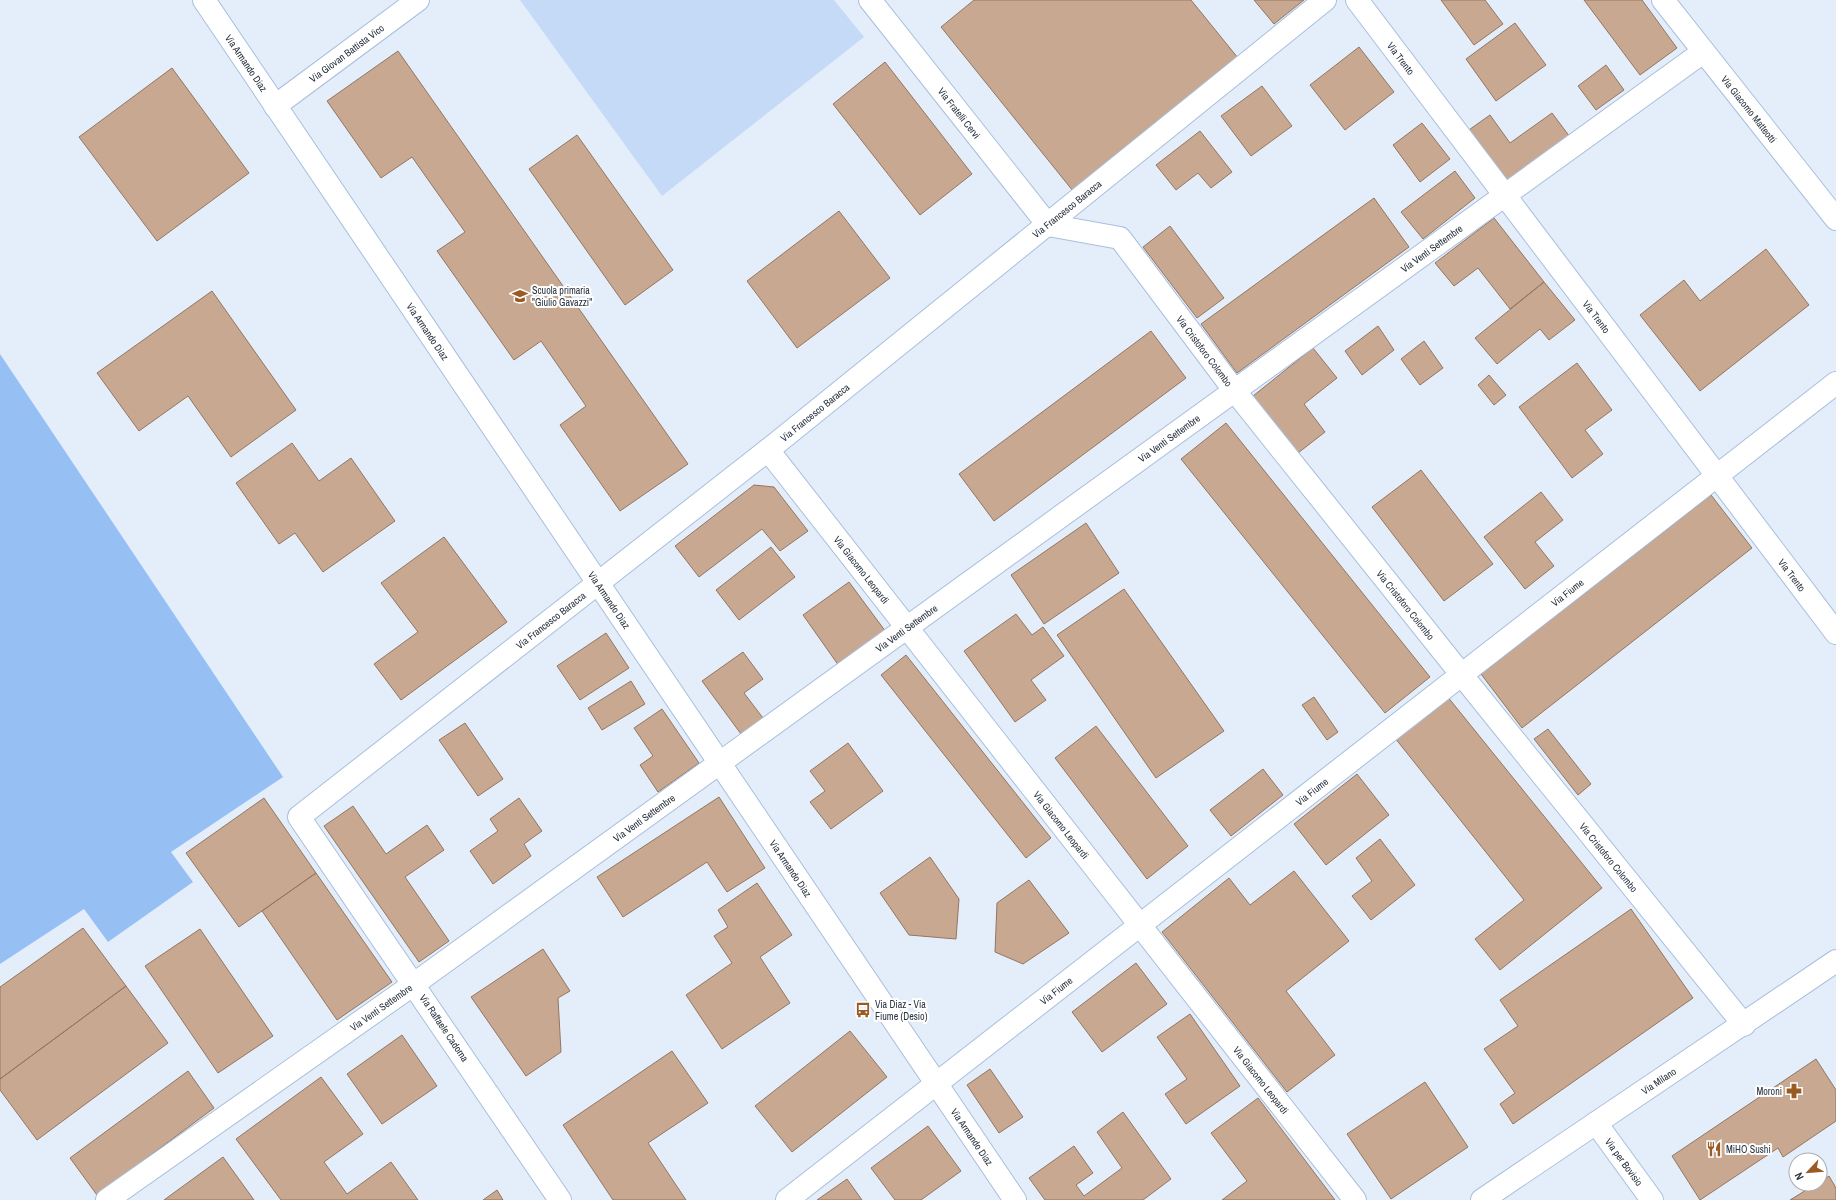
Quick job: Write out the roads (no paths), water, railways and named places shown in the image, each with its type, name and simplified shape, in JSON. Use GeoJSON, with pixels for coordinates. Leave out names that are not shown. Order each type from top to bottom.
{"type":"FeatureCollection","features":[{"type":"Feature","properties":{"kind":"street","name":"Via Armando Diaz"},"geometry":{"type":"LineString","coordinates":[[204,0],[1015,1200]]}},
{"type":"Feature","properties":{"kind":"street","name":"Via Giovan Battista Vico"},"geometry":{"type":"LineString","coordinates":[[275,106],[418,0]]}},
{"type":"Feature","properties":{"kind":"street","name":"Via Fratelli Cervi"},"geometry":{"type":"LineString","coordinates":[[870,0],[1048,225]]}},
{"type":"Feature","properties":{"kind":"street","name":"Via Francesco Baracca"},"geometry":{"type":"LineString","coordinates":[[299,817],[768,450],[1325,0]]}},
{"type":"Feature","properties":{"kind":"street","name":"Via Trento"},"geometry":{"type":"LineString","coordinates":[[1357,0],[1836,633]]}},
{"type":"Feature","properties":{"kind":"street","name":"Via Giacomo Matteotti"},"geometry":{"type":"LineString","coordinates":[[1663,0],[1836,219]]}},
{"type":"Feature","properties":{"kind":"street","name":"Via Venti Settembre"},"geometry":{"type":"LineString","coordinates":[[107,1200],[414,984],[1703,52]]}},
{"type":"Feature","properties":{"kind":"street","name":"Via Cristoforo Colombo"},"geometry":{"type":"LineString","coordinates":[[1048,225],[1120,238],[1234,390],[1744,1024]]}},
{"type":"Feature","properties":{"kind":"street","name":"Via Fiume"},"geometry":{"type":"LineString","coordinates":[[787,1200],[936,1082],[1836,383]]}},
{"type":"Feature","properties":{"kind":"street","name":"Via Giacomo Leopardi"},"geometry":{"type":"LineString","coordinates":[[768,450],[1355,1200]]}},
{"type":"Feature","properties":{"kind":"street","name":"Via Raffaele Cadorna"},"geometry":{"type":"LineString","coordinates":[[299,817],[560,1200]]}},
{"type":"Feature","properties":{"kind":"street","name":"Via Milano"},"geometry":{"type":"LineString","coordinates":[[1482,1200],[1836,961]]}},
{"type":"Feature","properties":{"kind":"street","name":"Via per Bovisio"},"geometry":{"type":"LineString","coordinates":[[1596,1123],[1652,1200]]}},
{"type":"Feature","properties":{"kind":"place","name":"Scuola primaria \"Giulio Gavazzi\""},"geometry":{"type":"Point","coordinates":[520,296]}},
{"type":"Feature","properties":{"kind":"place","name":"Via Diaz - Via Fiume (Desio)"},"geometry":{"type":"Point","coordinates":[863,1010]}},
{"type":"Feature","properties":{"kind":"place","name":"Moroni"},"geometry":{"type":"Point","coordinates":[1794,1091]}},
{"type":"Feature","properties":{"kind":"place","name":"MiHO Sushi"},"geometry":{"type":"Point","coordinates":[1714,1149]}}]}
